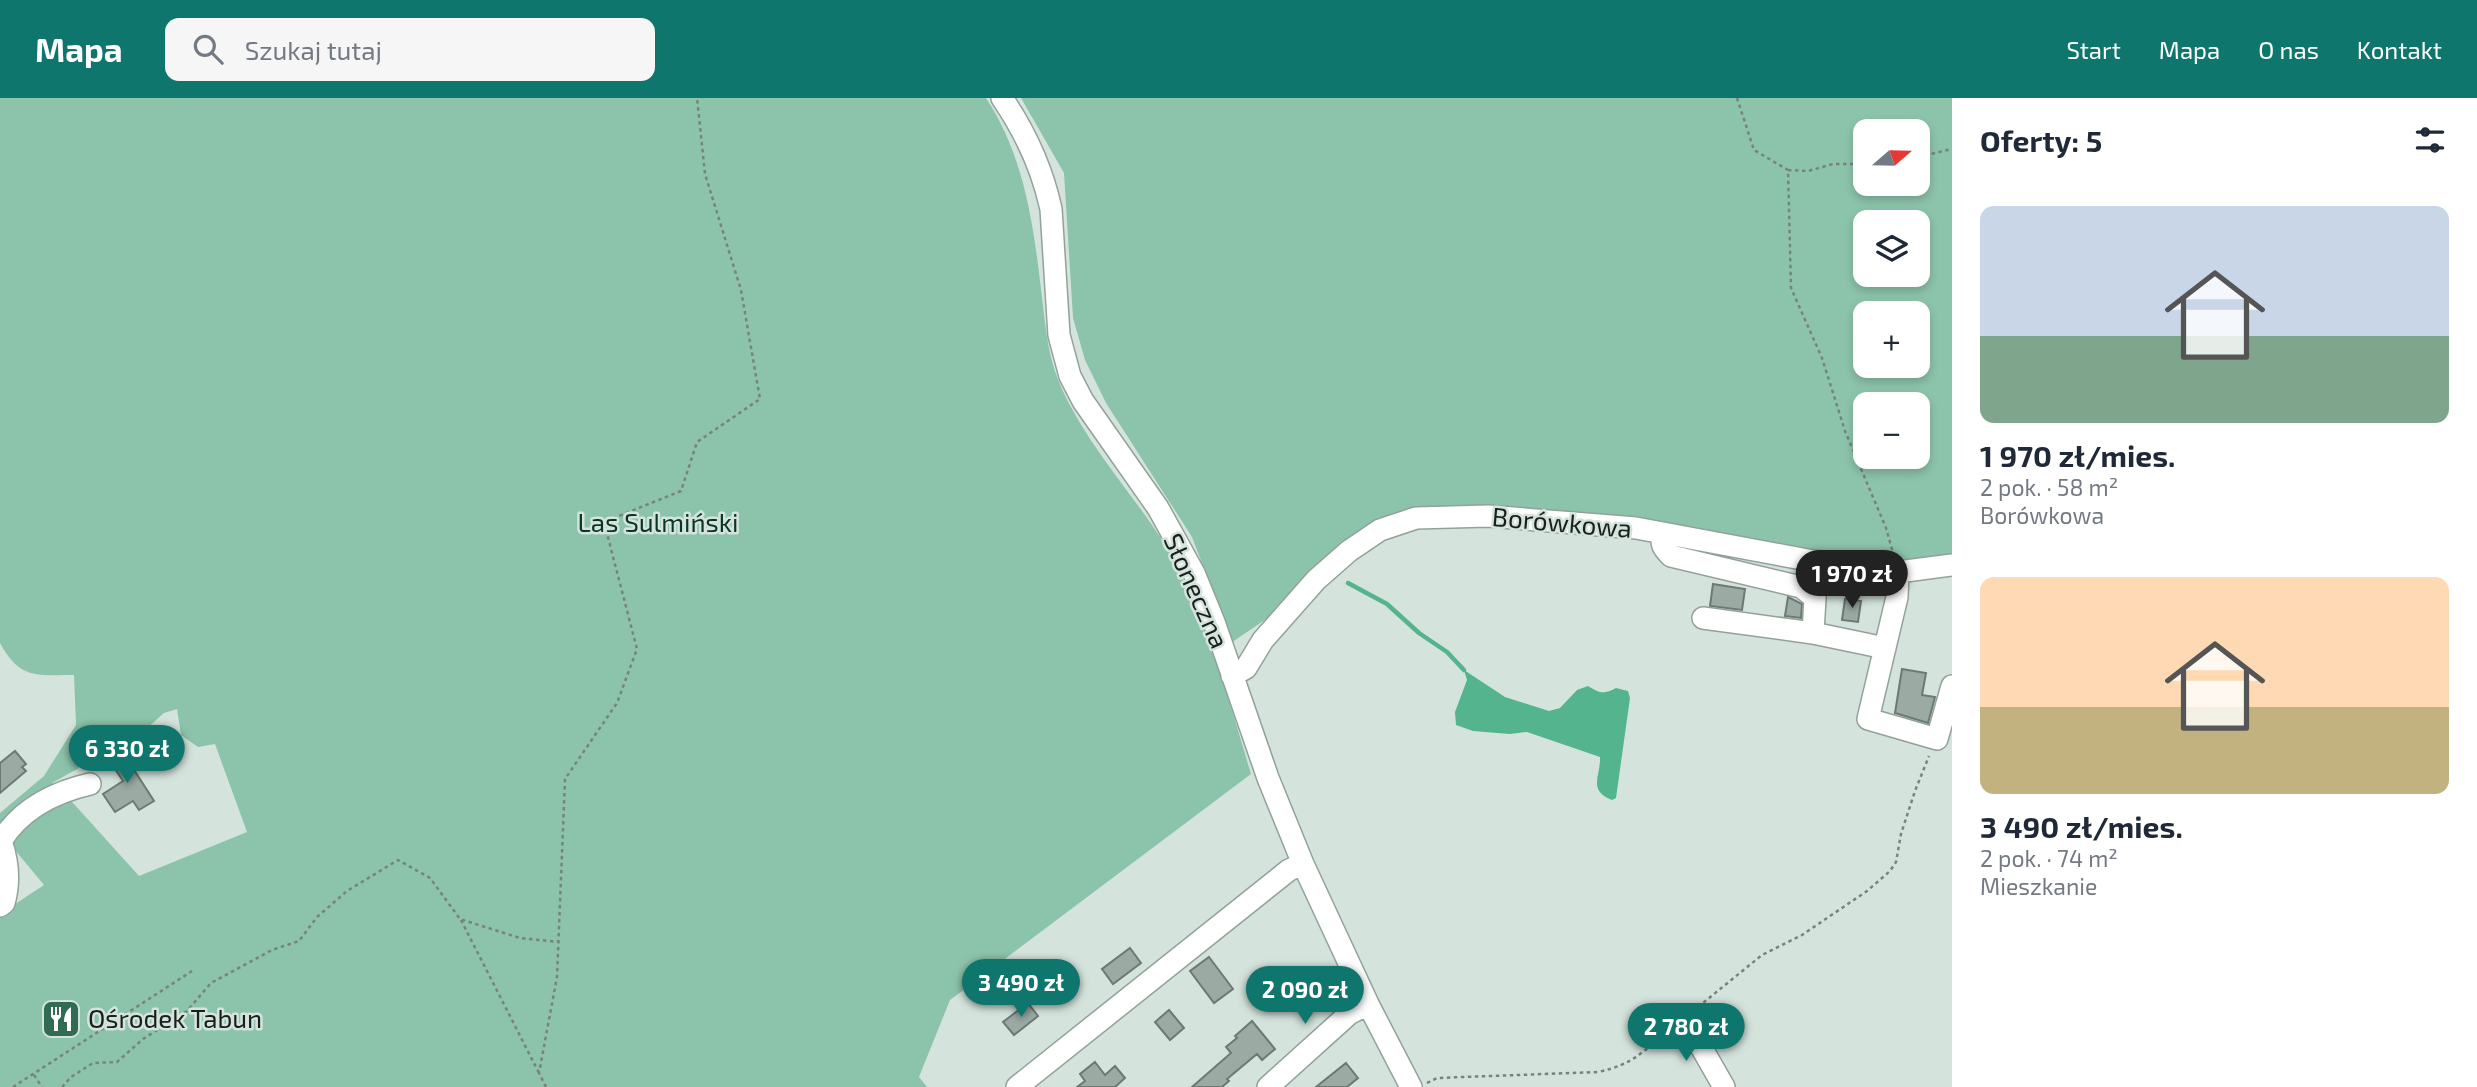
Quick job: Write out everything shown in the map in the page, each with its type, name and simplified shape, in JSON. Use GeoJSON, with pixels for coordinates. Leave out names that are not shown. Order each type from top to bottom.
{"type":"FeatureCollection","features":[{"type":"Feature","properties":{"kind":"street","name":"Słoneczna"},"geometry":{"type":"LineString","coordinates":[[1002,98],[1031,147],[1047,190],[1051,209],[1059,335],[1070,376],[1083,401],[1158,508],[1194,573],[1214,622],[1268,778],[1303,864],[1411,1087]]}},
{"type":"Feature","properties":{"kind":"street","name":"Borówkowa"},"geometry":{"type":"LineString","coordinates":[[1232,676],[1246,668],[1263,640],[1316,580],[1349,551],[1380,530],[1416,518],[1488,516],[1636,528],[1813,561],[1898,572],[1952,565]]}},
{"type":"Feature","properties":{"kind":"street"},"geometry":{"type":"LineString","coordinates":[[1663,533],[1663,548],[1671,556],[1801,587],[1815,598],[1812,633]]}},
{"type":"Feature","properties":{"kind":"street"},"geometry":{"type":"LineString","coordinates":[[1898,572],[1896,597],[1868,719],[1937,739],[1952,686]]}},
{"type":"Feature","properties":{"kind":"street"},"geometry":{"type":"LineString","coordinates":[[1703,618],[1812,633],[1885,648]]}},
{"type":"Feature","properties":{"kind":"street"},"geometry":{"type":"LineString","coordinates":[[0,906],[4,903],[7,882],[7,859],[1,841],[10,827],[63,790],[90,784]]}},
{"type":"Feature","properties":{"kind":"street"},"geometry":{"type":"LineString","coordinates":[[1017,1087],[1289,870],[1303,864]]}},
{"type":"Feature","properties":{"kind":"street"},"geometry":{"type":"LineString","coordinates":[[1268,1087],[1349,1014],[1368,1003]]}},
{"type":"Feature","properties":{"kind":"street"},"geometry":{"type":"LineString","coordinates":[[1684,1017],[1724,1087]]}},
{"type":"Feature","properties":{"kind":"path"},"geometry":{"type":"LineString","coordinates":[[539,1073],[557,977],[565,779],[617,703],[637,649],[604,522],[681,491],[697,442],[761,399],[741,290],[705,174],[697,98]]}},
{"type":"Feature","properties":{"kind":"path"},"geometry":{"type":"LineString","coordinates":[[1737,98],[1754,150],[1788,170],[1808,171],[1833,164],[1853,164]]}},
{"type":"Feature","properties":{"kind":"path"},"geometry":{"type":"LineString","coordinates":[[1930,154],[1952,149]]}},
{"type":"Feature","properties":{"kind":"path"},"geometry":{"type":"LineString","coordinates":[[1788,170],[1791,288],[1822,358],[1845,430],[1886,528],[1898,572]]}},
{"type":"Feature","properties":{"kind":"path"},"geometry":{"type":"LineString","coordinates":[[1418,1087],[1437,1078],[1598,1072],[1620,1068],[1648,1051],[1684,1017],[1718,993],[1762,955],[1802,935],[1867,891],[1890,871],[1896,862],[1914,791],[1937,739]]}},
{"type":"Feature","properties":{"kind":"path"},"geometry":{"type":"LineString","coordinates":[[62,1087],[71,1077],[93,1063],[117,1062],[143,1039],[187,1011],[211,983],[272,950],[299,941],[317,917],[347,891],[398,860],[430,878],[460,919],[547,1087]]}},
{"type":"Feature","properties":{"kind":"path"},"geometry":{"type":"LineString","coordinates":[[460,919],[520,938],[559,942]]}},
{"type":"Feature","properties":{"kind":"path"},"geometry":{"type":"LineString","coordinates":[[13,1087],[192,971]]}},
{"type":"Feature","properties":{"kind":"path"},"geometry":{"type":"LineString","coordinates":[[33,1074],[42,1087]]}},
{"type":"Feature","properties":{"kind":"green space","name":"Las Sulmiński"},"geometry":{"type":"Polygon","coordinates":[[[0,98],[986,98],[1010,143],[1025,190],[1047,337],[1059,382],[1081,425],[1174,560],[1214,654],[1251,774],[950,1000],[919,1077],[927,1087],[0,1087],[0,914],[44,885],[0,832],[0,813],[44,776],[76,725],[74,675],[31,673],[15,664],[0,643],[0,98]],[[177,709],[164,713],[146,729],[132,731],[52,783],[139,876],[247,832],[215,744],[198,747],[181,735],[177,709]]]}},
{"type":"Feature","properties":{"kind":"green space"},"geometry":{"type":"Polygon","coordinates":[[[1021,98],[1952,98],[1952,559],[1919,566],[1420,514],[1231,643],[1192,537],[1106,403],[1085,360],[1073,318],[1064,173],[1021,98]]]}},
{"type":"Feature","properties":{"kind":"shaded area"},"geometry":{"type":"Polygon","coordinates":[[[1464,670],[1505,697],[1549,711],[1560,708],[1577,690],[1588,686],[1602,692],[1616,688],[1628,691],[1630,698],[1616,798],[1612,800],[1604,796],[1597,787],[1600,757],[1527,732],[1510,734],[1473,731],[1456,725],[1455,712],[1467,680],[1464,670]]]}},
{"type":"Feature","properties":{"kind":"building"},"geometry":{"type":"Polygon","coordinates":[[[1713,584],[1745,589],[1742,610],[1710,606],[1713,584]]]}},
{"type":"Feature","properties":{"kind":"building"},"geometry":{"type":"Polygon","coordinates":[[[1788,597],[1802,604],[1801,618],[1785,616],[1788,597]]]}},
{"type":"Feature","properties":{"kind":"building"},"geometry":{"type":"Polygon","coordinates":[[[1845,599],[1861,601],[1858,622],[1842,620],[1845,599]]]}},
{"type":"Feature","properties":{"kind":"building"},"geometry":{"type":"Polygon","coordinates":[[[1902,669],[1926,673],[1922,695],[1935,697],[1928,723],[1895,713],[1902,669]]]}},
{"type":"Feature","properties":{"kind":"building"},"geometry":{"type":"Polygon","coordinates":[[[120,748],[154,801],[139,810],[133,801],[115,812],[103,794],[123,781],[107,757],[120,748]]]}},
{"type":"Feature","properties":{"kind":"building"},"geometry":{"type":"Polygon","coordinates":[[[15,751],[26,764],[22,767],[26,771],[0,793],[0,763],[15,751]]]}},
{"type":"Feature","properties":{"kind":"building"},"geometry":{"type":"Polygon","coordinates":[[[1130,948],[1141,963],[1113,984],[1102,969],[1130,948]]]}},
{"type":"Feature","properties":{"kind":"building"},"geometry":{"type":"Polygon","coordinates":[[[1209,957],[1233,989],[1214,1003],[1190,971],[1209,957]]]}},
{"type":"Feature","properties":{"kind":"building"},"geometry":{"type":"Polygon","coordinates":[[[1028,1003],[1038,1016],[1014,1035],[1003,1022],[1028,1003]]]}},
{"type":"Feature","properties":{"kind":"building"},"geometry":{"type":"Polygon","coordinates":[[[1169,1010],[1184,1028],[1170,1040],[1155,1022],[1169,1010]]]}},
{"type":"Feature","properties":{"kind":"building"},"geometry":{"type":"Polygon","coordinates":[[[1252,1021],[1275,1049],[1262,1060],[1257,1054],[1227,1079],[1229,1081],[1222,1087],[1192,1087],[1231,1053],[1226,1047],[1252,1021]]]}},
{"type":"Feature","properties":{"kind":"building"},"geometry":{"type":"Polygon","coordinates":[[[1095,1062],[1105,1075],[1115,1066],[1125,1078],[1115,1087],[1077,1087],[1085,1081],[1080,1074],[1095,1062]]]}},
{"type":"Feature","properties":{"kind":"building"},"geometry":{"type":"Polygon","coordinates":[[[1346,1063],[1358,1078],[1347,1087],[1316,1087],[1346,1063]]]}},
{"type":"Feature","properties":{"kind":"waterway"},"geometry":{"type":"LineString","coordinates":[[1348,583],[1387,604],[1419,633],[1447,652],[1464,670]]}},
{"type":"Feature","properties":{"kind":"place","name":"Ośrodek Tabun"},"geometry":{"type":"Point","coordinates":[61,1019]}}]}
